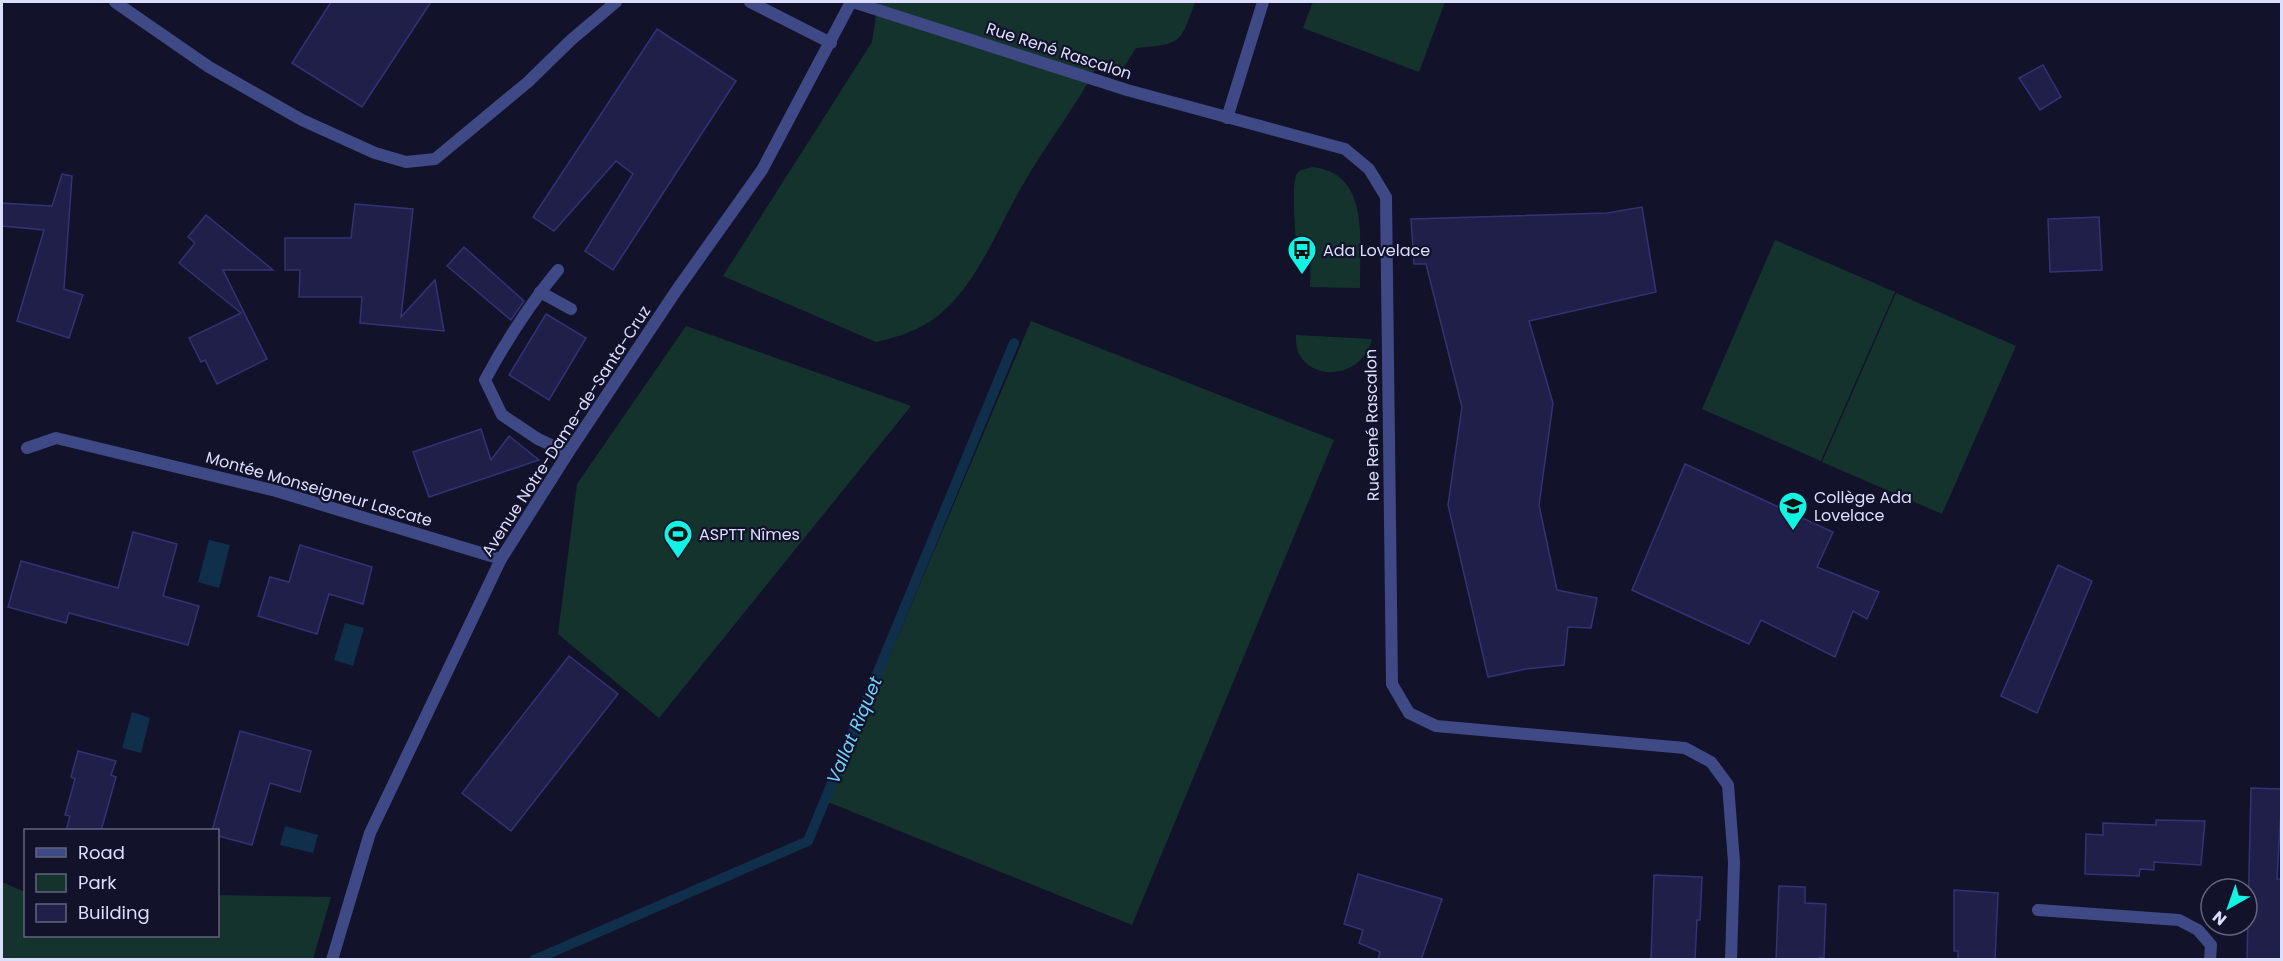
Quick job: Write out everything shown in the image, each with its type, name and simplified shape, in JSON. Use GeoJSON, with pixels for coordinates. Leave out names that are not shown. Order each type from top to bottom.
{"type":"FeatureCollection","features":[{"type":"Feature","properties":{"kind":"street"},"geometry":{"type":"LineString","coordinates":[[115,2],[209,67],[302,120],[375,153],[406,162],[435,159],[528,82],[571,40],[616,2]]}},
{"type":"Feature","properties":{"kind":"street"},"geometry":{"type":"LineString","coordinates":[[750,2],[831,43]]}},
{"type":"Feature","properties":{"kind":"street","name":"Avenue Notre-Dame-de-Santa-Cruz"},"geometry":{"type":"LineString","coordinates":[[332,960],[370,833],[501,559],[568,453],[676,291],[762,170],[852,2]]}},
{"type":"Feature","properties":{"kind":"street","name":"Rue René Rascalon"},"geometry":{"type":"LineString","coordinates":[[852,2],[1127,90],[1345,149],[1369,169],[1386,198],[1392,684],[1409,713],[1436,726],[1685,748],[1712,762],[1728,785],[1734,862],[1731,960]]}},
{"type":"Feature","properties":{"kind":"street"},"geometry":{"type":"LineString","coordinates":[[1227,118],[1263,2]]}},
{"type":"Feature","properties":{"kind":"street"},"geometry":{"type":"LineString","coordinates":[[558,270],[540,292],[503,347],[485,380],[502,415],[538,439],[568,453]]}},
{"type":"Feature","properties":{"kind":"street"},"geometry":{"type":"LineString","coordinates":[[540,292],[571,309]]}},
{"type":"Feature","properties":{"kind":"street","name":"Montée Monseigneur Lascate"},"geometry":{"type":"LineString","coordinates":[[27,448],[56,438],[276,491],[501,559]]}},
{"type":"Feature","properties":{"kind":"street"},"geometry":{"type":"LineString","coordinates":[[2038,910],[2179,920],[2198,930],[2211,945],[2210,960]]}},
{"type":"Feature","properties":{"kind":"green space"},"geometry":{"type":"Polygon","coordinates":[[[878,2],[1195,2],[1182,34],[1171,43],[1136,48],[1119,75],[1096,68],[1025,181],[976,270],[953,302],[925,325],[876,342],[723,276],[872,42],[878,2]]]}},
{"type":"Feature","properties":{"kind":"green space"},"geometry":{"type":"Polygon","coordinates":[[[1313,2],[1445,2],[1419,72],[1303,28],[1313,2]]]}},
{"type":"Feature","properties":{"kind":"green space"},"geometry":{"type":"Polygon","coordinates":[[[1312,167],[1331,172],[1345,182],[1353,196],[1360,232],[1360,288],[1310,287],[1311,246],[1296,245],[1294,185],[1298,172],[1312,167]]]}},
{"type":"Feature","properties":{"kind":"green space"},"geometry":{"type":"Polygon","coordinates":[[[1775,240],[1895,292],[1821,461],[1702,409],[1775,240]]]}},
{"type":"Feature","properties":{"kind":"green space"},"geometry":{"type":"Polygon","coordinates":[[[1896,293],[2016,346],[1942,514],[1822,462],[1896,293]]]}},
{"type":"Feature","properties":{"kind":"green space"},"geometry":{"type":"Polygon","coordinates":[[[1031,321],[1334,440],[1132,925],[828,802],[1031,321]]]}},
{"type":"Feature","properties":{"kind":"green space","name":"ASPTT Nîmes"},"geometry":{"type":"Polygon","coordinates":[[[686,326],[911,406],[659,718],[558,634],[577,484],[686,326]]]}},
{"type":"Feature","properties":{"kind":"green space"},"geometry":{"type":"Polygon","coordinates":[[[1296,335],[1372,339],[1360,360],[1350,367],[1328,372],[1317,370],[1307,364],[1298,352],[1296,335]]]}},
{"type":"Feature","properties":{"kind":"green space"},"geometry":{"type":"Polygon","coordinates":[[[2,882],[24,891],[24,937],[219,937],[219,895],[331,897],[313,959],[2,960],[2,882]]]}},
{"type":"Feature","properties":{"kind":"water"},"geometry":{"type":"Polygon","coordinates":[[[209,540],[230,545],[219,588],[198,582],[209,540]]]}},
{"type":"Feature","properties":{"kind":"water"},"geometry":{"type":"Polygon","coordinates":[[[345,623],[364,628],[353,666],[334,660],[345,623]]]}},
{"type":"Feature","properties":{"kind":"water"},"geometry":{"type":"Polygon","coordinates":[[[132,712],[150,718],[141,753],[122,748],[132,712]]]}},
{"type":"Feature","properties":{"kind":"water"},"geometry":{"type":"Polygon","coordinates":[[[285,826],[318,835],[313,853],[280,845],[285,826]]]}},
{"type":"Feature","properties":{"kind":"building"},"geometry":{"type":"Polygon","coordinates":[[[331,2],[431,2],[362,107],[292,63],[331,2]]]}},
{"type":"Feature","properties":{"kind":"building"},"geometry":{"type":"Polygon","coordinates":[[[657,29],[736,81],[613,270],[585,251],[633,174],[616,161],[554,231],[533,217],[657,29]]]}},
{"type":"Feature","properties":{"kind":"building"},"geometry":{"type":"Polygon","coordinates":[[[2043,65],[2061,97],[2040,110],[2019,78],[2043,65]]]}},
{"type":"Feature","properties":{"kind":"building"},"geometry":{"type":"Polygon","coordinates":[[[62,174],[72,176],[64,289],[83,295],[69,338],[17,321],[44,230],[2,226],[2,203],[52,206],[62,174]]]}},
{"type":"Feature","properties":{"kind":"building"},"geometry":{"type":"Polygon","coordinates":[[[355,204],[413,209],[401,317],[435,280],[444,331],[360,323],[362,297],[299,297],[300,270],[285,270],[285,238],[351,238],[355,204]]]}},
{"type":"Feature","properties":{"kind":"building"},"geometry":{"type":"Polygon","coordinates":[[[1642,207],[1656,292],[1529,321],[1553,403],[1539,505],[1557,590],[1597,598],[1591,628],[1568,627],[1564,665],[1526,669],[1488,677],[1448,505],[1462,407],[1426,264],[1414,264],[1411,219],[1607,213],[1642,207]]]}},
{"type":"Feature","properties":{"kind":"building"},"geometry":{"type":"Polygon","coordinates":[[[206,215],[273,270],[223,270],[267,359],[217,384],[205,360],[201,362],[189,338],[241,313],[179,263],[195,243],[188,237],[206,215]]]}},
{"type":"Feature","properties":{"kind":"building"},"geometry":{"type":"Polygon","coordinates":[[[2099,217],[2102,270],[2050,272],[2048,219],[2099,217]]]}},
{"type":"Feature","properties":{"kind":"building"},"geometry":{"type":"Polygon","coordinates":[[[464,247],[524,301],[511,320],[447,266],[464,247]]]}},
{"type":"Feature","properties":{"kind":"building"},"geometry":{"type":"Polygon","coordinates":[[[546,314],[586,338],[549,400],[509,375],[546,314]]]}},
{"type":"Feature","properties":{"kind":"building"},"geometry":{"type":"Polygon","coordinates":[[[481,429],[491,460],[509,436],[539,460],[429,497],[413,452],[481,429]]]}},
{"type":"Feature","properties":{"kind":"building"},"geometry":{"type":"Polygon","coordinates":[[[1685,464],[1833,532],[1817,567],[1879,592],[1867,619],[1853,611],[1835,657],[1761,620],[1749,644],[1632,590],[1685,464]]]}},
{"type":"Feature","properties":{"kind":"building"},"geometry":{"type":"Polygon","coordinates":[[[133,532],[177,544],[163,596],[199,606],[188,645],[69,613],[66,623],[8,607],[21,561],[118,588],[133,532]]]}},
{"type":"Feature","properties":{"kind":"building"},"geometry":{"type":"Polygon","coordinates":[[[300,545],[372,567],[363,604],[329,594],[317,634],[258,616],[270,577],[289,582],[300,545]]]}},
{"type":"Feature","properties":{"kind":"building"},"geometry":{"type":"Polygon","coordinates":[[[2058,565],[2092,581],[2037,713],[2001,696],[2058,565]]]}},
{"type":"Feature","properties":{"kind":"building"},"geometry":{"type":"Polygon","coordinates":[[[569,656],[618,694],[511,831],[462,793],[569,656]]]}},
{"type":"Feature","properties":{"kind":"building"},"geometry":{"type":"Polygon","coordinates":[[[240,731],[311,751],[300,792],[270,783],[252,845],[219,836],[219,829],[213,829],[240,731]]]}},
{"type":"Feature","properties":{"kind":"building"},"geometry":{"type":"Polygon","coordinates":[[[78,751],[116,761],[111,775],[116,777],[102,829],[67,829],[70,816],[65,815],[75,779],[71,777],[78,751]]]}},
{"type":"Feature","properties":{"kind":"building"},"geometry":{"type":"Polygon","coordinates":[[[2251,788],[2282,789],[2277,879],[2282,879],[2282,960],[2247,960],[2248,937],[2259,937],[2259,877],[2249,877],[2251,788]]]}},
{"type":"Feature","properties":{"kind":"building"},"geometry":{"type":"Polygon","coordinates":[[[2156,820],[2205,821],[2201,865],[2154,862],[2154,870],[2140,869],[2139,876],[2085,874],[2086,834],[2103,835],[2103,823],[2156,825],[2156,820]]]}},
{"type":"Feature","properties":{"kind":"building"},"geometry":{"type":"Polygon","coordinates":[[[1358,874],[1442,899],[1421,960],[1378,960],[1380,952],[1359,943],[1363,930],[1344,924],[1358,874]]]}},
{"type":"Feature","properties":{"kind":"building"},"geometry":{"type":"Polygon","coordinates":[[[1654,875],[1702,877],[1695,960],[1651,960],[1654,875]]]}},
{"type":"Feature","properties":{"kind":"building"},"geometry":{"type":"Polygon","coordinates":[[[1779,886],[1805,887],[1805,903],[1826,904],[1824,958],[1820,957],[1820,960],[1776,960],[1779,886]]]}},
{"type":"Feature","properties":{"kind":"building"},"geometry":{"type":"Polygon","coordinates":[[[1954,890],[1998,893],[1995,960],[1958,960],[1958,951],[1954,951],[1954,890]]]}},
{"type":"Feature","properties":{"kind":"waterway","name":"Vallat Riquet"},"geometry":{"type":"LineString","coordinates":[[534,960],[808,841],[1014,343]]}},
{"type":"Feature","properties":{"kind":"place","name":"Ada Lovelace"},"geometry":{"type":"Point","coordinates":[1302,276]}},
{"type":"Feature","properties":{"kind":"place","name":"Collège Ada Lovelace"},"geometry":{"type":"Point","coordinates":[1793,532]}},
{"type":"Feature","properties":{"kind":"place","name":"ASPTT Nîmes"},"geometry":{"type":"Point","coordinates":[678,560]}}]}
